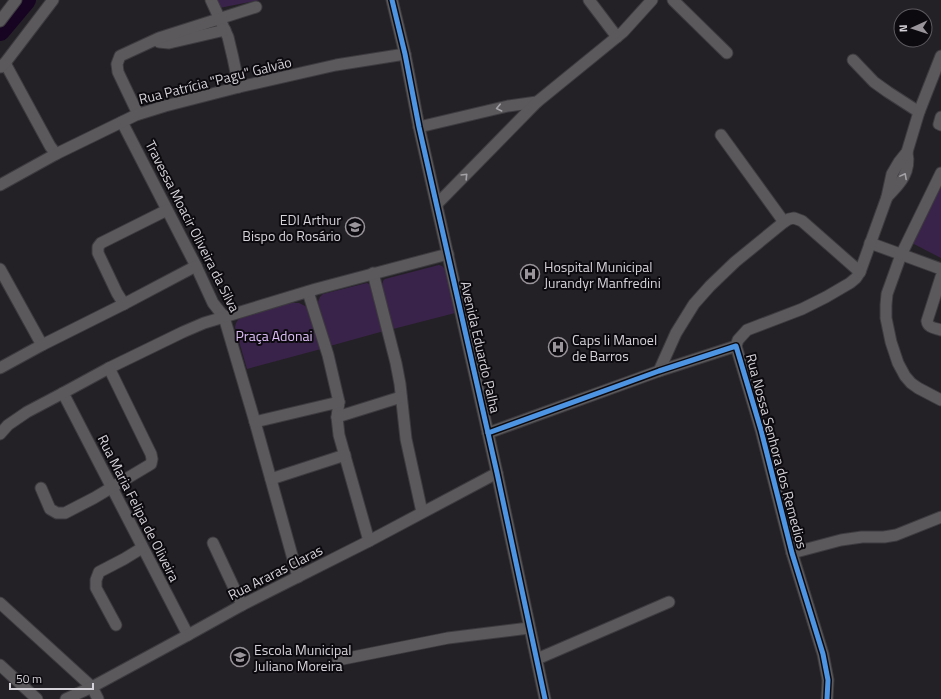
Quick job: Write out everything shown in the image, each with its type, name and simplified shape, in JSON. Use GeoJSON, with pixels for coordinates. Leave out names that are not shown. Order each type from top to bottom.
{"type":"FeatureCollection","features":[{"type":"Feature","properties":{"kind":"street"},"geometry":{"type":"LineString","coordinates":[[0,21],[16,0]]}},
{"type":"Feature","properties":{"kind":"street"},"geometry":{"type":"LineString","coordinates":[[53,0],[2,66],[56,154]]}},
{"type":"Feature","properties":{"kind":"street"},"geometry":{"type":"LineString","coordinates":[[211,0],[228,37],[239,87]]}},
{"type":"Feature","properties":{"kind":"street","name":"Avenida Eduardo Palha"},"geometry":{"type":"LineString","coordinates":[[392,0],[497,472],[545,699]]}},
{"type":"Feature","properties":{"kind":"street"},"geometry":{"type":"LineString","coordinates":[[589,0],[617,36]]}},
{"type":"Feature","properties":{"kind":"street"},"geometry":{"type":"LineString","coordinates":[[437,204],[537,102],[623,32],[652,0]]}},
{"type":"Feature","properties":{"kind":"street"},"geometry":{"type":"LineString","coordinates":[[673,0],[727,53]]}},
{"type":"Feature","properties":{"kind":"street"},"geometry":{"type":"LineString","coordinates":[[138,114],[118,72],[117,64],[120,56],[155,40],[256,7]]}},
{"type":"Feature","properties":{"kind":"street"},"geometry":{"type":"LineString","coordinates":[[155,40],[169,43],[225,30]]}},
{"type":"Feature","properties":{"kind":"street","name":"Rua Patrícia \"Pagu\" Galvão"},"geometry":{"type":"LineString","coordinates":[[0,185],[56,154],[138,114],[239,87],[336,66],[405,54]]}},
{"type":"Feature","properties":{"kind":"street","name":"Rua Nossa Senhora dos Remedios"},"geometry":{"type":"LineString","coordinates":[[827,699],[828,680],[823,654],[792,553],[761,430],[736,346],[738,340],[747,330],[802,309],[826,297],[856,278],[860,272],[887,197],[900,183],[908,168],[909,161],[907,152],[919,112],[941,56]]}},
{"type":"Feature","properties":{"kind":"street"},"geometry":{"type":"LineString","coordinates":[[853,60],[874,82],[919,112]]}},
{"type":"Feature","properties":{"kind":"street"},"geometry":{"type":"LineString","coordinates":[[420,127],[508,106],[537,102]]}},
{"type":"Feature","properties":{"kind":"street"},"geometry":{"type":"LineString","coordinates":[[941,117],[939,124],[941,125]]}},
{"type":"Feature","properties":{"kind":"street","name":"Travessa Moacir Oliveira da Silva"},"geometry":{"type":"LineString","coordinates":[[122,122],[196,266],[213,303],[224,318],[255,422],[298,577]]}},
{"type":"Feature","properties":{"kind":"street"},"geometry":{"type":"LineString","coordinates":[[721,135],[784,222]]}},
{"type":"Feature","properties":{"kind":"street"},"geometry":{"type":"LineString","coordinates":[[941,173],[901,255],[887,294],[886,318],[891,342],[898,363],[905,376],[918,388],[941,400]]}},
{"type":"Feature","properties":{"kind":"street"},"geometry":{"type":"LineString","coordinates":[[124,304],[117,293],[98,253],[98,247],[101,243],[167,210]]}},
{"type":"Feature","properties":{"kind":"street"},"geometry":{"type":"LineString","coordinates":[[659,371],[676,333],[694,304],[725,271],[789,219],[794,218],[802,221],[860,272]]}},
{"type":"Feature","properties":{"kind":"street"},"geometry":{"type":"LineString","coordinates":[[870,244],[941,269]]}},
{"type":"Feature","properties":{"kind":"street"},"geometry":{"type":"LineString","coordinates":[[0,434],[8,425],[27,412],[109,368],[204,323],[373,273],[448,254]]}},
{"type":"Feature","properties":{"kind":"street"},"geometry":{"type":"LineString","coordinates":[[0,368],[196,266]]}},
{"type":"Feature","properties":{"kind":"street"},"geometry":{"type":"LineString","coordinates":[[0,269],[42,345]]}},
{"type":"Feature","properties":{"kind":"street"},"geometry":{"type":"LineString","coordinates":[[373,273],[396,363],[406,439],[422,512]]}},
{"type":"Feature","properties":{"kind":"street"},"geometry":{"type":"LineString","coordinates":[[941,277],[927,321],[929,326],[941,330]]}},
{"type":"Feature","properties":{"kind":"street"},"geometry":{"type":"LineString","coordinates":[[308,292],[328,356],[339,402],[337,417],[339,436],[369,541]]}},
{"type":"Feature","properties":{"kind":"street","name":"Rua Nossa Senhora dos Remedios"},"geometry":{"type":"LineString","coordinates":[[488,433],[659,371],[736,346]]}},
{"type":"Feature","properties":{"kind":"street"},"geometry":{"type":"LineString","coordinates":[[41,488],[50,509],[56,513],[65,514],[150,464],[152,459],[109,368]]}},
{"type":"Feature","properties":{"kind":"street","name":"Rua Maria Felipa de Oliveira"},"geometry":{"type":"LineString","coordinates":[[63,394],[188,635]]}},
{"type":"Feature","properties":{"kind":"street"},"geometry":{"type":"LineString","coordinates":[[337,417],[401,397]]}},
{"type":"Feature","properties":{"kind":"street"},"geometry":{"type":"LineString","coordinates":[[255,422],[339,402]]}},
{"type":"Feature","properties":{"kind":"street"},"geometry":{"type":"LineString","coordinates":[[271,479],[345,455]]}},
{"type":"Feature","properties":{"kind":"street","name":"Rua Araras Claras"},"geometry":{"type":"LineString","coordinates":[[66,699],[92,687],[242,605],[369,541],[497,472]]}},
{"type":"Feature","properties":{"kind":"street"},"geometry":{"type":"LineString","coordinates":[[792,553],[841,540],[896,535],[941,517]]}},
{"type":"Feature","properties":{"kind":"street"},"geometry":{"type":"LineString","coordinates":[[213,543],[242,605]]}},
{"type":"Feature","properties":{"kind":"street"},"geometry":{"type":"LineString","coordinates":[[116,624],[96,588],[96,580],[99,572],[142,548]]}},
{"type":"Feature","properties":{"kind":"street"},"geometry":{"type":"LineString","coordinates":[[537,659],[669,602]]}},
{"type":"Feature","properties":{"kind":"street"},"geometry":{"type":"LineString","coordinates":[[0,603],[92,687],[98,699]]}},
{"type":"Feature","properties":{"kind":"street"},"geometry":{"type":"LineString","coordinates":[[338,660],[448,638],[529,628]]}},
{"type":"Feature","properties":{"kind":"street"},"geometry":{"type":"LineString","coordinates":[[0,665],[37,699]]}},
{"type":"Feature","properties":{"kind":"green space"},"geometry":{"type":"Polygon","coordinates":[[[205,0],[260,0],[209,10],[205,0]]]}},
{"type":"Feature","properties":{"kind":"green space"},"geometry":{"type":"Polygon","coordinates":[[[941,185],[941,258],[912,243],[941,185]]]}},
{"type":"Feature","properties":{"kind":"green space"},"geometry":{"type":"Polygon","coordinates":[[[439,265],[445,269],[455,313],[393,329],[382,288],[383,281],[385,279],[439,265]]]}},
{"type":"Feature","properties":{"kind":"green space"},"geometry":{"type":"Polygon","coordinates":[[[367,283],[371,285],[384,331],[330,346],[318,302],[320,297],[323,294],[367,283]]]}},
{"type":"Feature","properties":{"kind":"green space","name":"Praça Adonai"},"geometry":{"type":"Polygon","coordinates":[[[291,303],[299,303],[307,307],[321,349],[247,369],[235,327],[239,318],[291,303]]]}},
{"type":"Feature","properties":{"kind":"waterway"},"geometry":{"type":"LineString","coordinates":[[0,31],[26,0]]}},
{"type":"Feature","properties":{"kind":"cycle path"},"geometry":{"type":"LineString","coordinates":[[392,0],[497,473],[545,699]]}},
{"type":"Feature","properties":{"kind":"cycle path"},"geometry":{"type":"LineString","coordinates":[[488,433],[659,371],[736,346],[761,430],[792,553],[823,654],[828,680],[827,699]]}},
{"type":"Feature","properties":{"kind":"place","name":"EDI Arthur Bispo do Rosário"},"geometry":{"type":"Point","coordinates":[355,227]}},
{"type":"Feature","properties":{"kind":"place","name":"Hospital Municipal Jurandyr Manfredini"},"geometry":{"type":"Point","coordinates":[530,274]}},
{"type":"Feature","properties":{"kind":"place","name":"Caps Ii Manoel de Barros"},"geometry":{"type":"Point","coordinates":[558,347]}},
{"type":"Feature","properties":{"kind":"place","name":"Escola Municipal Juliano Moreira"},"geometry":{"type":"Point","coordinates":[240,657]}}]}
